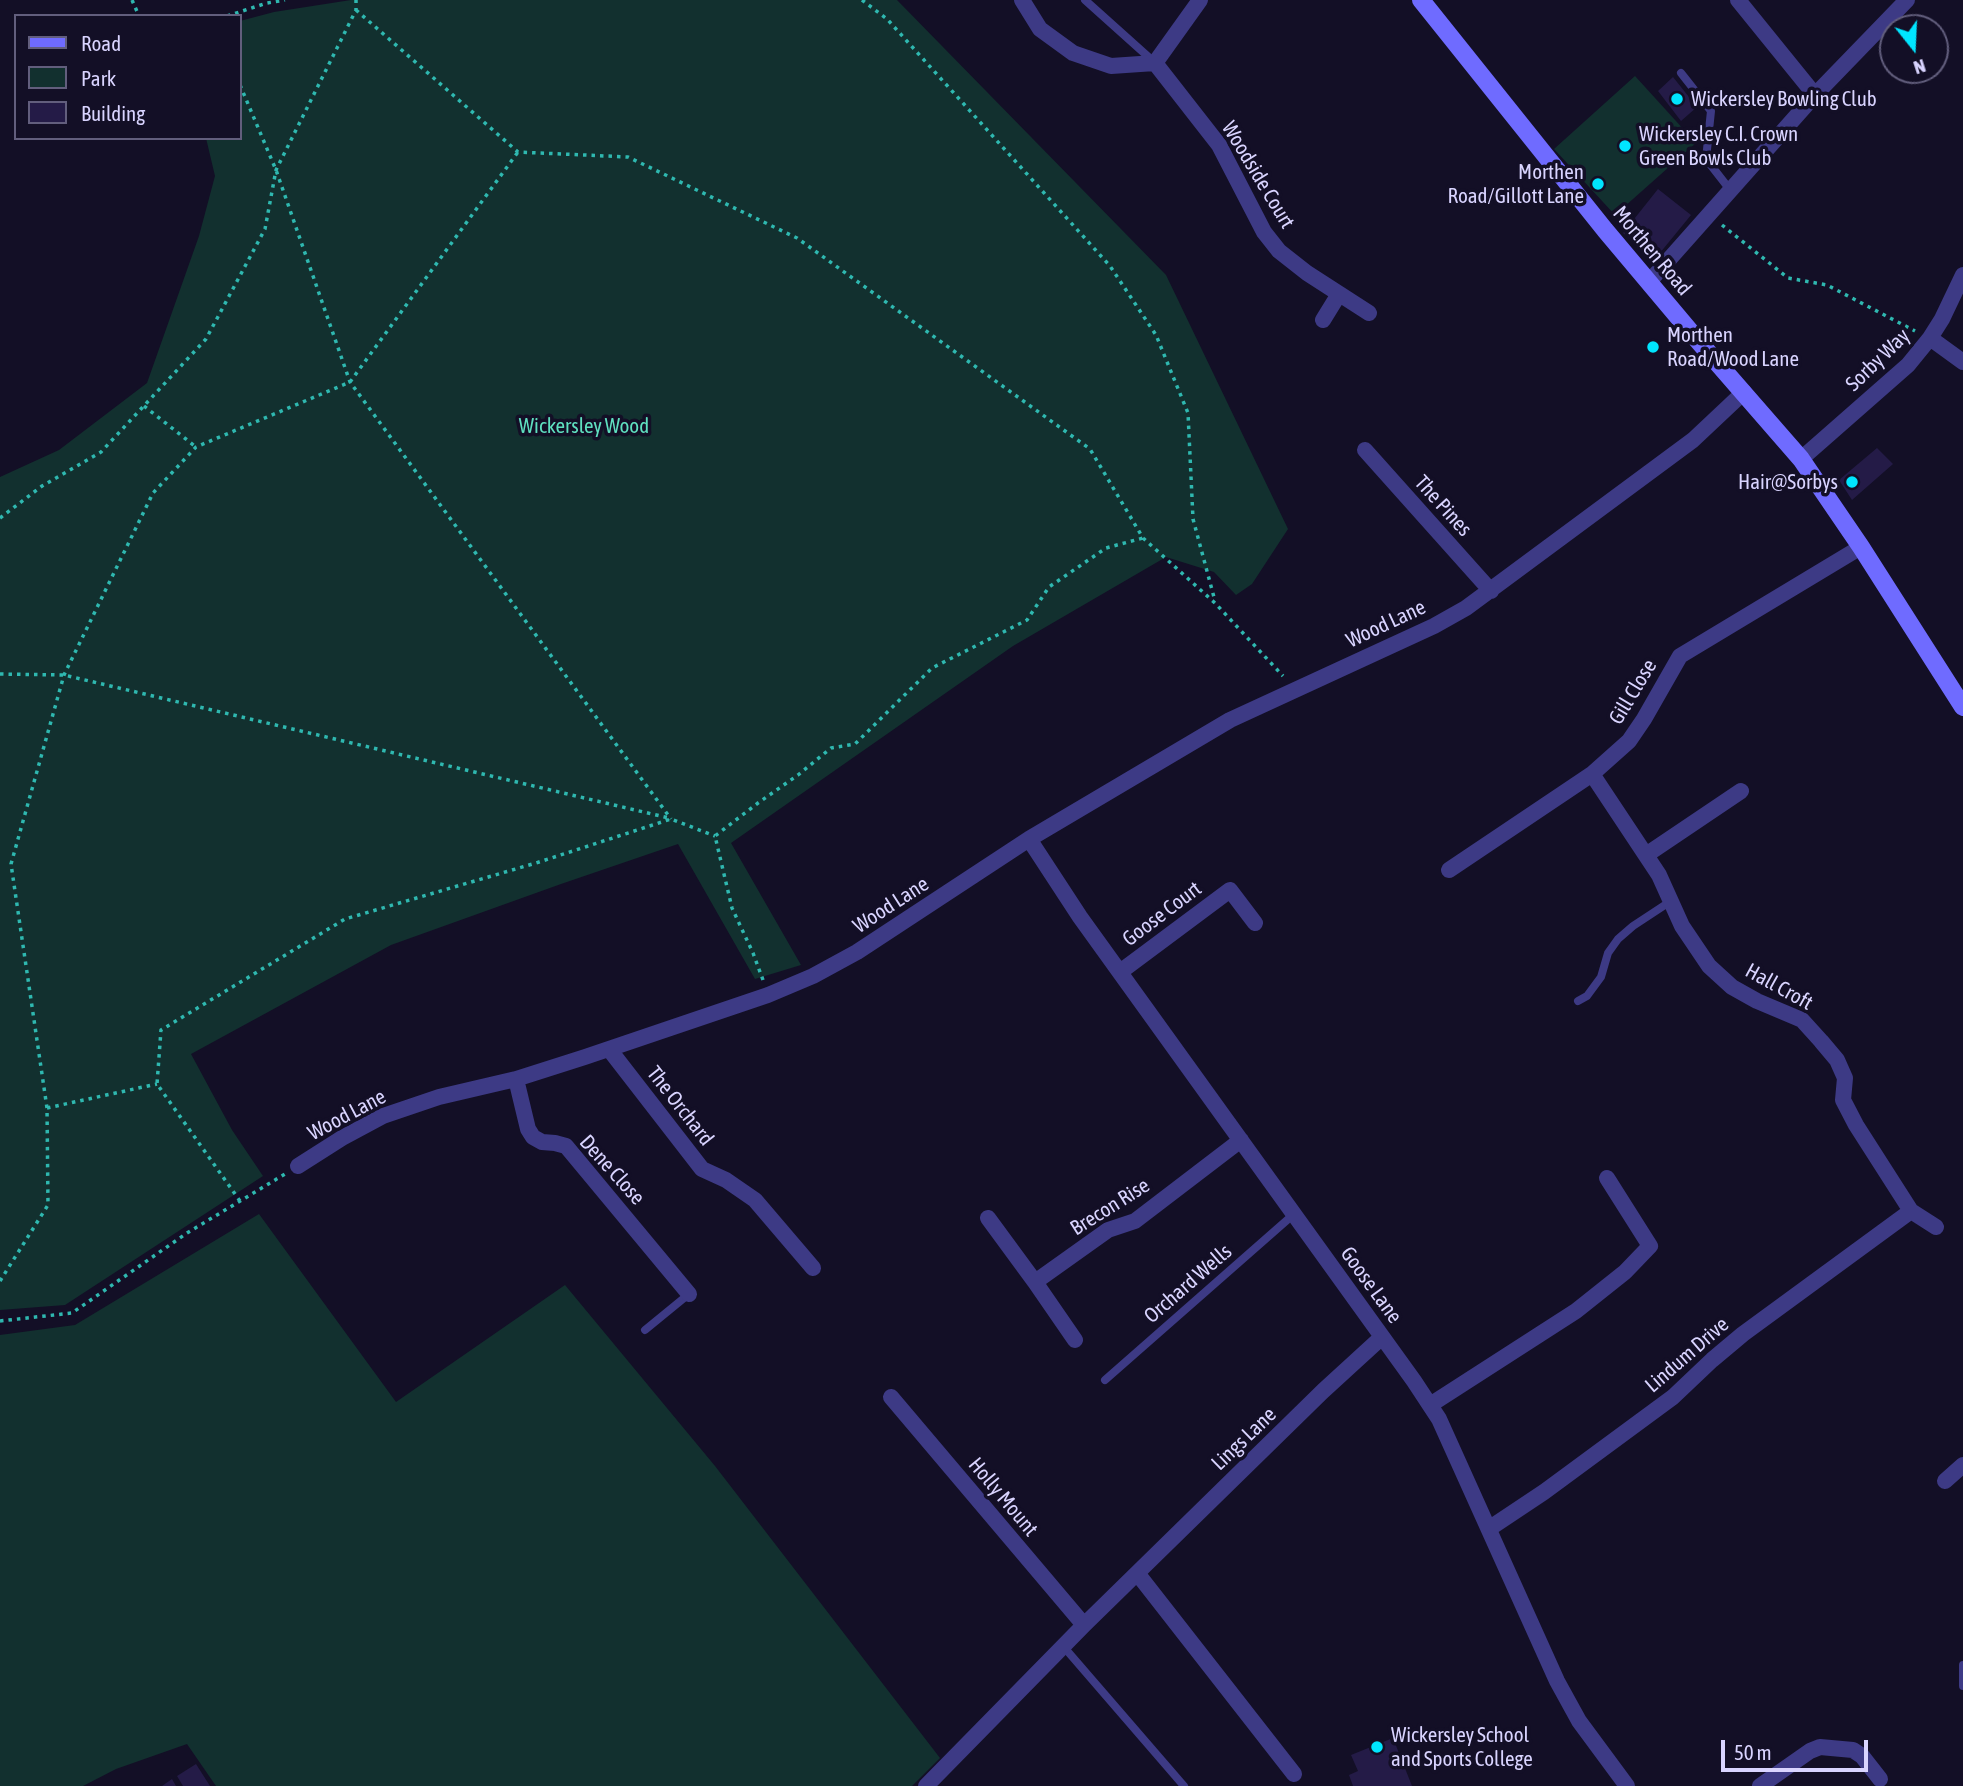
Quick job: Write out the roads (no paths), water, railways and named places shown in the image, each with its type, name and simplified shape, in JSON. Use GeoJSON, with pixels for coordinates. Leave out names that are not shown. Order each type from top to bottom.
{"type":"FeatureCollection","features":[{"type":"Feature","properties":{"kind":"main road","name":"Morthen Road"},"geometry":{"type":"LineString","coordinates":[[1421,0],[1588,209],[1801,459],[1861,547],[1963,707]]}},
{"type":"Feature","properties":{"kind":"street"},"geometry":{"type":"LineString","coordinates":[[1022,0],[1040,29],[1073,53],[1111,65],[1155,63],[1200,0]]}},
{"type":"Feature","properties":{"kind":"street"},"geometry":{"type":"LineString","coordinates":[[1738,0],[1815,95]]}},
{"type":"Feature","properties":{"kind":"street"},"geometry":{"type":"LineString","coordinates":[[1649,282],[1815,95],[1907,0]]}},
{"type":"Feature","properties":{"kind":"street","name":"Woodside Court"},"geometry":{"type":"LineString","coordinates":[[1155,63],[1219,145],[1264,232],[1279,251],[1307,274],[1369,313]]}},
{"type":"Feature","properties":{"kind":"street","name":"Sorby Way"},"geometry":{"type":"LineString","coordinates":[[1801,459],[1908,365],[1942,319],[1963,275]]}},
{"type":"Feature","properties":{"kind":"street"},"geometry":{"type":"LineString","coordinates":[[1323,320],[1339,294]]}},
{"type":"Feature","properties":{"kind":"street"},"geometry":{"type":"LineString","coordinates":[[1930,338],[1963,362]]}},
{"type":"Feature","properties":{"kind":"street","name":"Wood Lane"},"geometry":{"type":"LineString","coordinates":[[299,1166],[383,1116],[439,1097],[516,1079],[609,1049],[768,995],[813,976],[857,952],[1029,839],[1230,720],[1434,626],[1491,591],[1693,440],[1744,393]]}},
{"type":"Feature","properties":{"kind":"street","name":"The Pines"},"geometry":{"type":"LineString","coordinates":[[1365,450],[1491,591]]}},
{"type":"Feature","properties":{"kind":"street","name":"Gill Close"},"geometry":{"type":"LineString","coordinates":[[1449,870],[1592,774],[1629,741],[1680,656],[1861,547]]}},
{"type":"Feature","properties":{"kind":"street","name":"Hall Croft"},"geometry":{"type":"LineString","coordinates":[[1592,774],[1659,875],[1682,926],[1709,966],[1732,987],[1757,1002],[1802,1020],[1837,1060],[1845,1078],[1843,1100],[1911,1211]]}},
{"type":"Feature","properties":{"kind":"street"},"geometry":{"type":"LineString","coordinates":[[1646,855],[1741,791]]}},
{"type":"Feature","properties":{"kind":"street","name":"Goose Lane"},"geometry":{"type":"LineString","coordinates":[[1029,839],[1080,917],[1439,1419],[1490,1528],[1556,1681],[1578,1721],[1626,1786]]}},
{"type":"Feature","properties":{"kind":"street","name":"Goose Court"},"geometry":{"type":"LineString","coordinates":[[1120,972],[1230,890],[1255,923]]}},
{"type":"Feature","properties":{"kind":"street","name":"The Orchard"},"geometry":{"type":"LineString","coordinates":[[609,1049],[702,1169],[726,1180],[755,1200],[813,1268]]}},
{"type":"Feature","properties":{"kind":"street","name":"Dene Close"},"geometry":{"type":"LineString","coordinates":[[516,1079],[527,1129],[533,1137],[542,1142],[566,1146],[688,1294]]}},
{"type":"Feature","properties":{"kind":"street","name":"Brecon Rise"},"geometry":{"type":"LineString","coordinates":[[1035,1282],[1108,1230],[1135,1221],[1241,1140]]}},
{"type":"Feature","properties":{"kind":"street"},"geometry":{"type":"LineString","coordinates":[[1430,1405],[1576,1311],[1625,1272],[1650,1246],[1606,1178]]}},
{"type":"Feature","properties":{"kind":"street"},"geometry":{"type":"LineString","coordinates":[[1911,1211],[1936,1227]]}},
{"type":"Feature","properties":{"kind":"street","name":"Lindum Drive"},"geometry":{"type":"LineString","coordinates":[[1490,1528],[1544,1492],[1673,1397],[1743,1334],[1911,1211]]}},
{"type":"Feature","properties":{"kind":"street"},"geometry":{"type":"LineString","coordinates":[[988,1218],[1075,1340]]}},
{"type":"Feature","properties":{"kind":"street","name":"Lings Lane"},"geometry":{"type":"LineString","coordinates":[[926,1786],[1084,1625],[1323,1391],[1382,1337]]}},
{"type":"Feature","properties":{"kind":"street","name":"Holly Mount"},"geometry":{"type":"LineString","coordinates":[[891,1397],[1084,1625]]}},
{"type":"Feature","properties":{"kind":"street"},"geometry":{"type":"LineString","coordinates":[[1945,1481],[1963,1465]]}},
{"type":"Feature","properties":{"kind":"street"},"geometry":{"type":"LineString","coordinates":[[1137,1573],[1294,1774]]}},
{"type":"Feature","properties":{"kind":"street"},"geometry":{"type":"LineString","coordinates":[[1760,1786],[1820,1746],[1853,1750],[1862,1756],[1880,1779]]}},
{"type":"Feature","properties":{"kind":"lane"},"geometry":{"type":"LineString","coordinates":[[1085,0],[1155,63]]}},
{"type":"Feature","properties":{"kind":"lane"},"geometry":{"type":"LineString","coordinates":[[1681,73],[1711,111],[1706,159],[1731,191]]}},
{"type":"Feature","properties":{"kind":"lane"},"geometry":{"type":"LineString","coordinates":[[1578,1001],[1587,996],[1601,976],[1608,953],[1618,939],[1671,901]]}},
{"type":"Feature","properties":{"kind":"lane","name":"Orchard Wells"},"geometry":{"type":"LineString","coordinates":[[1105,1380],[1294,1214]]}},
{"type":"Feature","properties":{"kind":"lane"},"geometry":{"type":"LineString","coordinates":[[645,1330],[688,1294]]}},
{"type":"Feature","properties":{"kind":"lane"},"geometry":{"type":"LineString","coordinates":[[1063,1646],[1184,1786]]}},
{"type":"Feature","properties":{"kind":"lane"},"geometry":{"type":"LineString","coordinates":[[1963,1665],[1963,1686]]}},
{"type":"Feature","properties":{"kind":"place","name":"Wickersley Bowling Club"},"geometry":{"type":"Point","coordinates":[1677,99]}},
{"type":"Feature","properties":{"kind":"place","name":"Wickersley C.I. Crown Green Bowls Club"},"geometry":{"type":"Point","coordinates":[1625,146]}},
{"type":"Feature","properties":{"kind":"place","name":"Morthen Road/Gillott Lane"},"geometry":{"type":"Point","coordinates":[1598,184]}},
{"type":"Feature","properties":{"kind":"place","name":"Morthen Road/Wood Lane"},"geometry":{"type":"Point","coordinates":[1653,347]}},
{"type":"Feature","properties":{"kind":"place","name":"Hair@Sorbys"},"geometry":{"type":"Point","coordinates":[1852,482]}},
{"type":"Feature","properties":{"kind":"place","name":"Wickersley School and Sports College"},"geometry":{"type":"Point","coordinates":[1377,1747]}},
{"type":"Feature","properties":{"kind":"park label","name":"Wickersley Wood"},"geometry":{"type":"Point","coordinates":[584,426]}}]}
